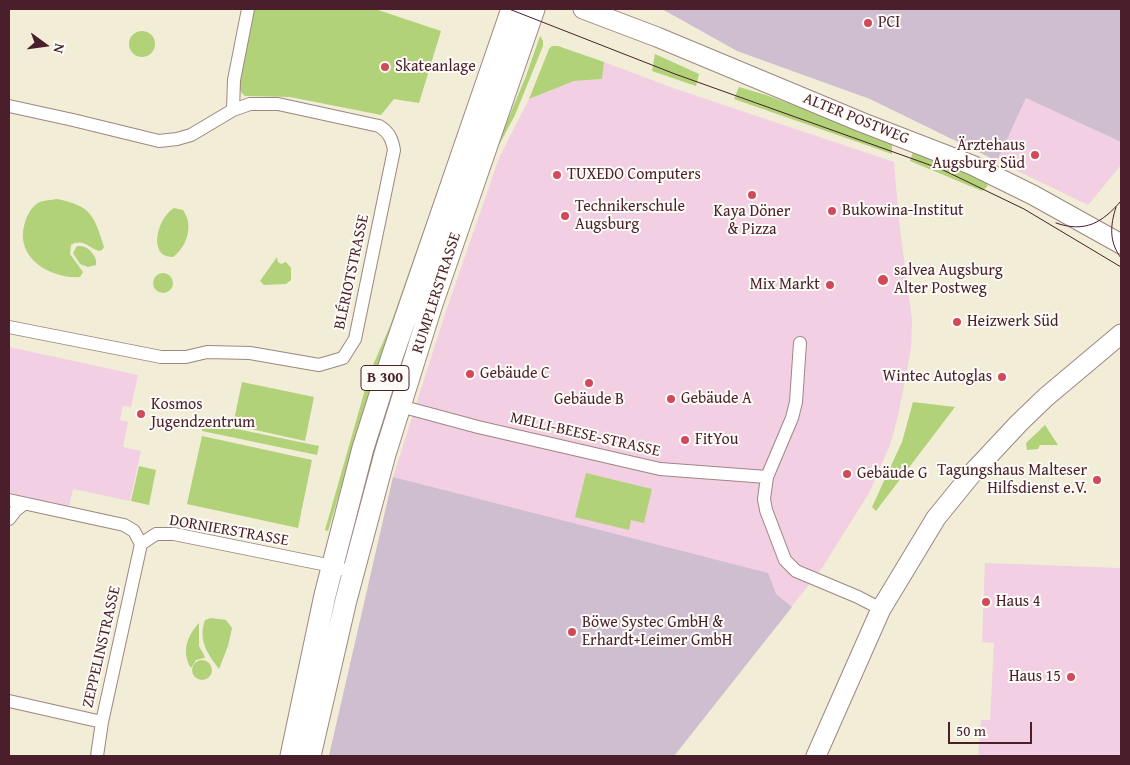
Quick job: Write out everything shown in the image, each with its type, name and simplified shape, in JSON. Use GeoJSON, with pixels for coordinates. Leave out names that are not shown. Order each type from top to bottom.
{"type":"FeatureCollection","features":[{"type":"Feature","properties":{"kind":"main road","name":"RUMPLERSTRASSE"},"geometry":{"type":"LineString","coordinates":[[291,756],[332,566],[364,448],[392,356],[512,9]]}},
{"type":"Feature","properties":{"kind":"main road","name":"RUMPLERSTRASSE"},"geometry":{"type":"LineString","coordinates":[[310,756],[352,572],[385,454],[431,307],[534,9]]}},
{"type":"Feature","properties":{"kind":"street"},"geometry":{"type":"LineString","coordinates":[[233,110],[234,80],[248,9]]}},
{"type":"Feature","properties":{"kind":"street","name":"ALTER POSTWEG"},"geometry":{"type":"LineString","coordinates":[[583,9],[657,37],[979,168],[1041,198],[1121,244]]}},
{"type":"Feature","properties":{"kind":"street","name":"BLÉRIOTSTRASSE"},"geometry":{"type":"LineString","coordinates":[[9,106],[159,140],[177,139],[191,135],[233,110],[250,104],[278,104],[373,124],[385,129],[392,139],[394,150],[355,338],[343,358],[319,365],[250,353],[207,352],[186,357],[161,357],[9,327]]}},
{"type":"Feature","properties":{"kind":"street"},"geometry":{"type":"LineString","coordinates":[[816,756],[881,609],[936,518],[975,470],[1017,425],[1046,397],[1121,334]]}},
{"type":"Feature","properties":{"kind":"street"},"geometry":{"type":"LineString","coordinates":[[800,343],[796,402],[792,418],[767,477],[764,499],[766,510],[785,560],[796,571],[858,597],[881,609]]}},
{"type":"Feature","properties":{"kind":"street","name":"MELLI-BEESE-STRASSE"},"geometry":{"type":"LineString","coordinates":[[400,406],[660,470],[767,477]]}},
{"type":"Feature","properties":{"kind":"street"},"geometry":{"type":"LineString","coordinates":[[9,500],[124,525],[134,531],[141,544]]}},
{"type":"Feature","properties":{"kind":"street"},"geometry":{"type":"LineString","coordinates":[[9,519],[24,504]]}},
{"type":"Feature","properties":{"kind":"street","name":"DORNIERSTRASSE"},"geometry":{"type":"LineString","coordinates":[[141,544],[156,534],[174,534],[332,566],[352,572]]}},
{"type":"Feature","properties":{"kind":"street","name":"ZEPPELINSTRASSE"},"geometry":{"type":"LineString","coordinates":[[9,701],[102,722],[141,544]]}},
{"type":"Feature","properties":{"kind":"street"},"geometry":{"type":"LineString","coordinates":[[97,756],[102,722]]}},
{"type":"Feature","properties":{"kind":"shaded area"},"geometry":{"type":"Polygon","coordinates":[[[662,9],[1121,9],[1121,142],[1026,98],[997,161],[870,99],[737,51],[662,9]]]}},
{"type":"Feature","properties":{"kind":"shaded area"},"geometry":{"type":"Polygon","coordinates":[[[604,62],[673,88],[894,162],[899,221],[912,320],[911,349],[898,416],[890,445],[869,493],[822,568],[674,756],[329,756],[394,474],[443,320],[499,158],[529,99],[574,81],[602,79],[604,62]]]}},
{"type":"Feature","properties":{"kind":"shaded area"},"geometry":{"type":"Polygon","coordinates":[[[1026,98],[1121,142],[1121,165],[1088,205],[997,161],[1026,98]]]}},
{"type":"Feature","properties":{"kind":"shaded area"},"geometry":{"type":"Polygon","coordinates":[[[9,347],[138,375],[131,407],[123,406],[120,420],[128,422],[123,447],[141,451],[130,501],[73,489],[69,506],[9,493],[9,347]]]}},
{"type":"Feature","properties":{"kind":"shaded area","name":"Böwe Systec GmbH & Erhardt+Leimer GmbH"},"geometry":{"type":"Polygon","coordinates":[[[393,477],[768,573],[776,594],[792,607],[674,756],[329,756],[393,477]]]}},
{"type":"Feature","properties":{"kind":"shaded area"},"geometry":{"type":"Polygon","coordinates":[[[985,563],[1121,568],[1121,756],[978,756],[981,720],[990,720],[994,643],[982,642],[985,563]]]}},
{"type":"Feature","properties":{"kind":"green space"},"geometry":{"type":"Polygon","coordinates":[[[254,9],[375,9],[441,31],[419,103],[394,99],[381,115],[290,97],[245,96],[240,90],[239,81],[254,9]]]}},
{"type":"Feature","properties":{"kind":"green space"},"geometry":{"type":"Polygon","coordinates":[[[497,21],[374,379],[328,531],[325,530],[370,372],[390,326],[497,21]]]}},
{"type":"Feature","properties":{"kind":"green space"},"geometry":{"type":"Polygon","coordinates":[[[142,31],[152,34],[155,44],[152,54],[142,57],[132,54],[129,44],[132,34],[142,31]]]}},
{"type":"Feature","properties":{"kind":"green space"},"geometry":{"type":"Polygon","coordinates":[[[540,36],[543,46],[515,115],[491,160],[526,76],[540,36]]]}},
{"type":"Feature","properties":{"kind":"green space"},"geometry":{"type":"Polygon","coordinates":[[[552,46],[558,46],[604,62],[602,79],[574,81],[529,99],[549,49],[552,46]]]}},
{"type":"Feature","properties":{"kind":"green space"},"geometry":{"type":"Polygon","coordinates":[[[655,54],[699,74],[696,86],[652,71],[655,54]]]}},
{"type":"Feature","properties":{"kind":"green space"},"geometry":{"type":"Polygon","coordinates":[[[739,87],[892,141],[892,154],[734,99],[739,87]]]}},
{"type":"Feature","properties":{"kind":"green space"},"geometry":{"type":"Polygon","coordinates":[[[914,149],[988,179],[987,187],[982,191],[910,161],[914,149]]]}},
{"type":"Feature","properties":{"kind":"green space"},"geometry":{"type":"Polygon","coordinates":[[[57,199],[77,205],[90,214],[104,247],[99,251],[82,243],[71,245],[70,254],[83,272],[80,277],[58,275],[47,270],[38,265],[25,248],[23,238],[24,226],[31,210],[40,202],[57,199]]]}},
{"type":"Feature","properties":{"kind":"green space"},"geometry":{"type":"Polygon","coordinates":[[[174,208],[183,210],[188,222],[188,229],[182,248],[173,257],[165,256],[160,251],[157,237],[163,220],[174,208]]]}},
{"type":"Feature","properties":{"kind":"green space"},"geometry":{"type":"Polygon","coordinates":[[[77,246],[91,251],[96,260],[96,265],[88,267],[80,264],[73,253],[77,246]]]}},
{"type":"Feature","properties":{"kind":"green space"},"geometry":{"type":"Polygon","coordinates":[[[277,257],[278,262],[281,264],[286,262],[291,268],[291,280],[286,284],[264,285],[260,281],[277,257]]]}},
{"type":"Feature","properties":{"kind":"green space"},"geometry":{"type":"Polygon","coordinates":[[[163,273],[170,276],[173,283],[170,290],[163,293],[156,290],[153,283],[156,276],[163,273]]]}},
{"type":"Feature","properties":{"kind":"green space"},"geometry":{"type":"Polygon","coordinates":[[[242,382],[314,397],[305,441],[233,425],[242,382]]]}},
{"type":"Feature","properties":{"kind":"green space"},"geometry":{"type":"Polygon","coordinates":[[[913,402],[955,407],[876,511],[872,507],[902,442],[913,402]]]}},
{"type":"Feature","properties":{"kind":"green space"},"geometry":{"type":"Polygon","coordinates":[[[203,422],[319,446],[317,455],[202,431],[203,422]]]}},
{"type":"Feature","properties":{"kind":"green space"},"geometry":{"type":"Polygon","coordinates":[[[1045,425],[1058,445],[1040,445],[1038,449],[1027,450],[1026,443],[1045,425]]]}},
{"type":"Feature","properties":{"kind":"green space"},"geometry":{"type":"Polygon","coordinates":[[[202,436],[312,460],[298,528],[187,504],[202,436]]]}},
{"type":"Feature","properties":{"kind":"green space"},"geometry":{"type":"Polygon","coordinates":[[[139,466],[156,470],[149,505],[131,501],[139,466]]]}},
{"type":"Feature","properties":{"kind":"green space"},"geometry":{"type":"Polygon","coordinates":[[[586,473],[652,489],[644,523],[631,520],[629,530],[575,517],[586,473]]]}},
{"type":"Feature","properties":{"kind":"green space"},"geometry":{"type":"Polygon","coordinates":[[[211,618],[226,620],[232,628],[228,646],[219,669],[207,652],[203,640],[205,620],[211,618]]]}},
{"type":"Feature","properties":{"kind":"green space"},"geometry":{"type":"Polygon","coordinates":[[[199,623],[199,646],[205,657],[196,660],[191,668],[186,656],[187,644],[191,633],[199,623]]]}},
{"type":"Feature","properties":{"kind":"green space"},"geometry":{"type":"Polygon","coordinates":[[[202,660],[209,663],[212,670],[209,677],[202,680],[195,677],[192,670],[195,663],[202,660]]]}},
{"type":"Feature","properties":{"kind":"tram line"},"geometry":{"type":"LineString","coordinates":[[509,9],[675,74],[941,169],[1024,209],[1121,267]]}},
{"type":"Feature","properties":{"kind":"tram line"},"geometry":{"type":"LineString","coordinates":[[1056,223],[1076,227],[1092,224],[1107,215],[1121,201]]}},
{"type":"Feature","properties":{"kind":"tram line"},"geometry":{"type":"LineString","coordinates":[[1116,207],[1112,234],[1114,246],[1121,258]]}},
{"type":"Feature","properties":{"kind":"place","name":"PCI"},"geometry":{"type":"Point","coordinates":[868,23]}},
{"type":"Feature","properties":{"kind":"place","name":"Skateanlage"},"geometry":{"type":"Point","coordinates":[385,67]}},
{"type":"Feature","properties":{"kind":"place","name":"Ärztehaus Augsburg Süd"},"geometry":{"type":"Point","coordinates":[1035,155]}},
{"type":"Feature","properties":{"kind":"place","name":"TUXEDO Computers"},"geometry":{"type":"Point","coordinates":[557,175]}},
{"type":"Feature","properties":{"kind":"place","name":"Kaya Döner & Pizza"},"geometry":{"type":"Point","coordinates":[752,195]}},
{"type":"Feature","properties":{"kind":"place","name":"Bukowina-Institut"},"geometry":{"type":"Point","coordinates":[832,211]}},
{"type":"Feature","properties":{"kind":"place","name":"Technikerschule Augsburg"},"geometry":{"type":"Point","coordinates":[565,216]}},
{"type":"Feature","properties":{"kind":"place","name":"salvea Augsburg Alter Postweg"},"geometry":{"type":"Point","coordinates":[883,280]}},
{"type":"Feature","properties":{"kind":"place","name":"Mix Markt"},"geometry":{"type":"Point","coordinates":[830,285]}},
{"type":"Feature","properties":{"kind":"place","name":"Heizwerk Süd"},"geometry":{"type":"Point","coordinates":[957,322]}},
{"type":"Feature","properties":{"kind":"place","name":"Gebäude C"},"geometry":{"type":"Point","coordinates":[470,374]}},
{"type":"Feature","properties":{"kind":"place","name":"Wintec Autoglas"},"geometry":{"type":"Point","coordinates":[1002,377]}},
{"type":"Feature","properties":{"kind":"place","name":"Gebäude B"},"geometry":{"type":"Point","coordinates":[589,383]}},
{"type":"Feature","properties":{"kind":"place","name":"Gebäude A"},"geometry":{"type":"Point","coordinates":[671,399]}},
{"type":"Feature","properties":{"kind":"place","name":"Kosmos Jugendzentrum"},"geometry":{"type":"Point","coordinates":[141,414]}},
{"type":"Feature","properties":{"kind":"place","name":"FitYou"},"geometry":{"type":"Point","coordinates":[685,440]}},
{"type":"Feature","properties":{"kind":"place","name":"Gebäude G"},"geometry":{"type":"Point","coordinates":[847,474]}},
{"type":"Feature","properties":{"kind":"place","name":"Tagungshaus Malteser Hilfsdienst e.V."},"geometry":{"type":"Point","coordinates":[1097,480]}},
{"type":"Feature","properties":{"kind":"place","name":"Haus 4"},"geometry":{"type":"Point","coordinates":[986,602]}},
{"type":"Feature","properties":{"kind":"place","name":"Böwe Systec GmbH & Erhardt+Leimer GmbH"},"geometry":{"type":"Point","coordinates":[572,632]}},
{"type":"Feature","properties":{"kind":"place","name":"Haus 15"},"geometry":{"type":"Point","coordinates":[1071,677]}}]}
